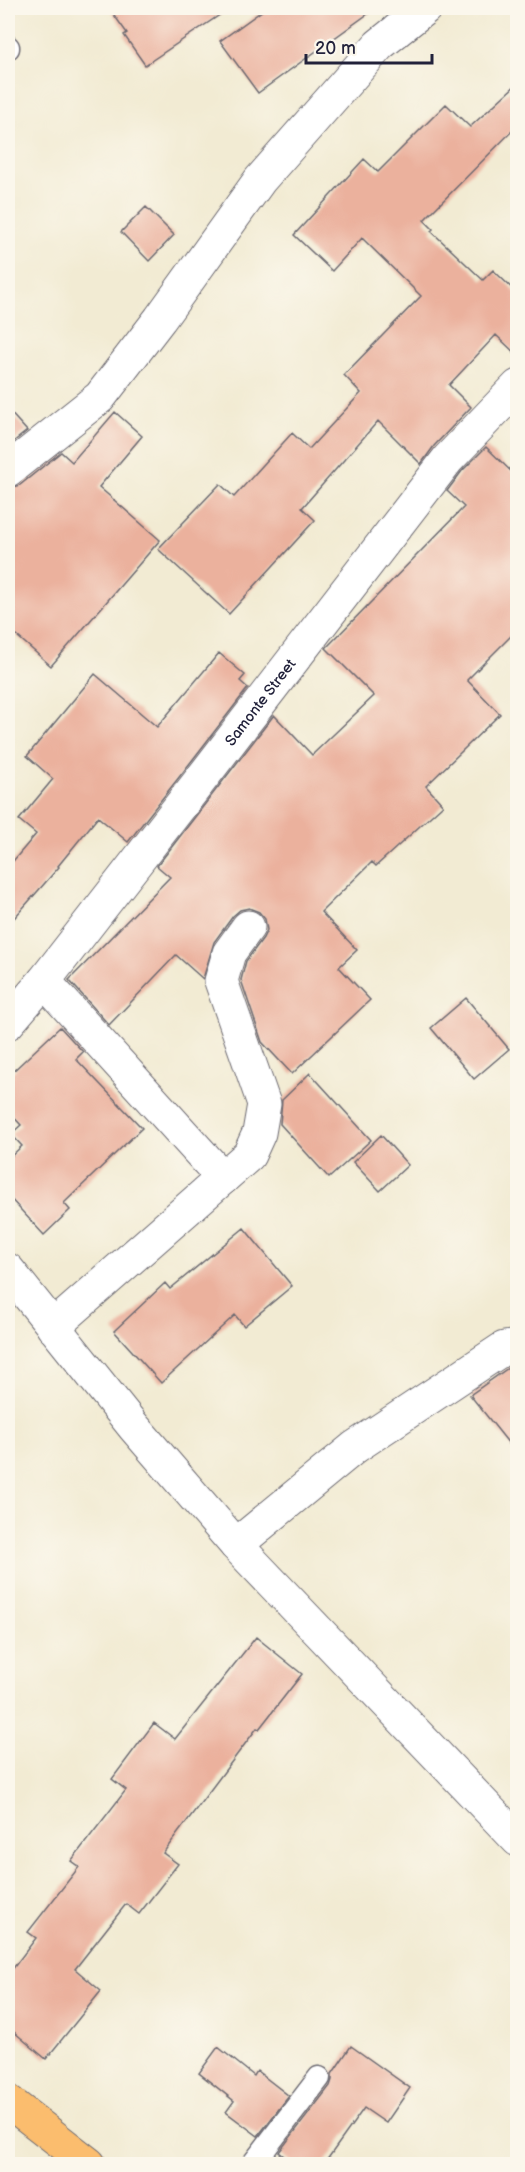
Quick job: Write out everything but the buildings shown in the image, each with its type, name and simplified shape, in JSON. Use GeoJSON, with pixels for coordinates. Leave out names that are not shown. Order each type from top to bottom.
{"type":"FeatureCollection","features":[{"type":"Feature","properties":{"kind":"main road"},"geometry":{"type":"LineString","coordinates":[[8,2101],[89,2164]]}},
{"type":"Feature","properties":{"kind":"street"},"geometry":{"type":"LineString","coordinates":[[8,470],[100,397],[160,319],[260,180],[379,45],[425,8]]}},
{"type":"Feature","properties":{"kind":"street","name":"Samonte Street"},"geometry":{"type":"LineString","coordinates":[[8,1023],[44,981],[448,459],[518,386]]}},
{"type":"Feature","properties":{"kind":"street"},"geometry":{"type":"LineString","coordinates":[[53,1327],[249,1155],[259,1133],[264,1104],[220,981],[229,953],[248,927]]}},
{"type":"Feature","properties":{"kind":"street"},"geometry":{"type":"LineString","coordinates":[[44,981],[223,1178]]}},
{"type":"Feature","properties":{"kind":"street"},"geometry":{"type":"LineString","coordinates":[[8,1270],[134,1427],[236,1545],[518,1840]]}},
{"type":"Feature","properties":{"kind":"street"},"geometry":{"type":"LineString","coordinates":[[236,1545],[355,1447],[504,1348],[518,1346]]}},
{"type":"Feature","properties":{"kind":"lane"},"geometry":{"type":"LineString","coordinates":[[253,2164],[319,2078]]}}]}
